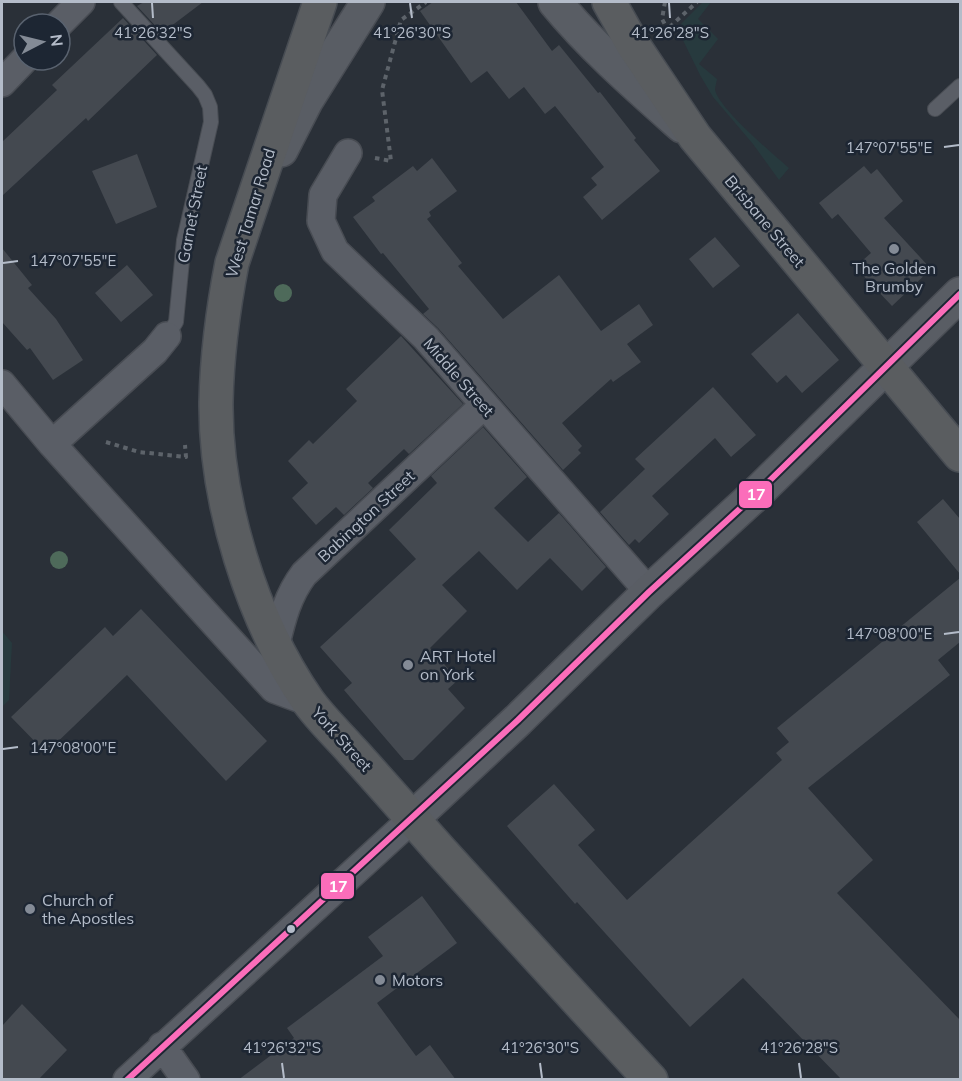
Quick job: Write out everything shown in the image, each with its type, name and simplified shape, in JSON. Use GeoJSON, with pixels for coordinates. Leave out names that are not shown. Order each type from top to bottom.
{"type":"FeatureCollection","features":[{"type":"Feature","properties":{"kind":"highway","name":"West Tamar Road"},"geometry":{"type":"LineString","coordinates":[[309,702],[276,644],[239,554],[220,462],[216,405],[224,307],[232,262],[320,2]]}},
{"type":"Feature","properties":{"kind":"highway"},"geometry":{"type":"LineString","coordinates":[[609,2],[632,43],[695,137]]}},
{"type":"Feature","properties":{"kind":"highway","name":"Brisbane Street"},"geometry":{"type":"LineString","coordinates":[[695,137],[960,455]]}},
{"type":"Feature","properties":{"kind":"highway","name":"York Street"},"geometry":{"type":"LineString","coordinates":[[309,702],[412,819],[651,1080]]}},
{"type":"Feature","properties":{"kind":"street"},"geometry":{"type":"LineString","coordinates":[[248,216],[306,101],[368,2]]}},
{"type":"Feature","properties":{"kind":"street","name":"Brisbane Street"},"geometry":{"type":"LineString","coordinates":[[555,2],[646,95],[695,137]]}},
{"type":"Feature","properties":{"kind":"street","name":"Middle Street"},"geometry":{"type":"LineString","coordinates":[[348,153],[323,195],[321,221],[335,251],[426,338],[649,592]]}},
{"type":"Feature","properties":{"kind":"street"},"geometry":{"type":"LineString","coordinates":[[127,1080],[518,720],[649,592],[756,495],[960,294]]}},
{"type":"Feature","properties":{"kind":"street","name":"Garnet Street"},"geometry":{"type":"LineString","coordinates":[[52,444],[155,351],[167,336]]}},
{"type":"Feature","properties":{"kind":"street","name":"York Street"},"geometry":{"type":"LineString","coordinates":[[2,384],[52,444],[274,689],[309,702]]}},
{"type":"Feature","properties":{"kind":"street","name":"Babington Street"},"geometry":{"type":"LineString","coordinates":[[276,644],[286,605],[294,587],[304,574],[484,405]]}},
{"type":"Feature","properties":{"kind":"street"},"geometry":{"type":"LineString","coordinates":[[162,1046],[186,1080]]}},
{"type":"Feature","properties":{"kind":"lane","name":"Garnet Street"},"geometry":{"type":"LineString","coordinates":[[121,2],[198,86],[210,107],[209,136],[184,240],[176,322],[167,336]]}},
{"type":"Feature","properties":{"kind":"lane"},"geometry":{"type":"LineString","coordinates":[[935,109],[960,86]]}},
{"type":"Feature","properties":{"kind":"path"},"geometry":{"type":"LineString","coordinates":[[348,153],[391,161],[382,90],[401,20],[426,2]]}},
{"type":"Feature","properties":{"kind":"path"},"geometry":{"type":"LineString","coordinates":[[665,2],[662,19],[668,30]]}},
{"type":"Feature","properties":{"kind":"path"},"geometry":{"type":"LineString","coordinates":[[661,34],[697,2]]}},
{"type":"Feature","properties":{"kind":"path"},"geometry":{"type":"LineString","coordinates":[[106,442],[139,452],[186,457],[184,440]]}},
{"type":"Feature","properties":{"kind":"green space"},"geometry":{"type":"Polygon","coordinates":[[[703,2],[711,2],[698,19],[718,39],[699,64],[717,79],[715,89],[725,107],[789,168],[779,180],[753,144],[713,97],[677,28],[703,2]]]}},
{"type":"Feature","properties":{"kind":"green space"},"geometry":{"type":"Polygon","coordinates":[[[2,631],[12,643],[9,700],[2,707],[2,631]]]}},
{"type":"Feature","properties":{"kind":"building"},"geometry":{"type":"Polygon","coordinates":[[[144,2],[203,2],[162,33],[137,6],[144,2]]]}},
{"type":"Feature","properties":{"kind":"building"},"geometry":{"type":"Polygon","coordinates":[[[433,2],[516,2],[552,51],[559,45],[598,93],[600,92],[636,138],[634,140],[660,171],[602,220],[583,197],[597,185],[591,178],[604,167],[555,106],[545,114],[524,87],[509,99],[487,71],[471,83],[420,11],[433,2]]]}},
{"type":"Feature","properties":{"kind":"building"},"geometry":{"type":"Polygon","coordinates":[[[123,18],[157,55],[88,121],[86,118],[2,196],[2,142],[57,90],[52,85],[66,72],[72,72],[72,66],[123,18]]]}},
{"type":"Feature","properties":{"kind":"building"},"geometry":{"type":"Polygon","coordinates":[[[137,154],[157,207],[116,224],[92,171],[137,154]]]}},
{"type":"Feature","properties":{"kind":"building"},"geometry":{"type":"Polygon","coordinates":[[[432,158],[457,191],[429,212],[431,216],[427,219],[462,263],[458,266],[503,319],[559,275],[601,331],[639,304],[653,325],[627,344],[641,362],[613,382],[611,379],[562,423],[582,446],[578,450],[581,453],[563,470],[438,328],[423,314],[429,309],[383,253],[381,254],[353,217],[375,201],[372,197],[413,166],[417,171],[432,158]]]}},
{"type":"Feature","properties":{"kind":"building"},"geometry":{"type":"Polygon","coordinates":[[[864,166],[871,174],[877,169],[903,201],[884,218],[931,269],[892,306],[855,267],[871,253],[838,214],[832,219],[819,203],[864,166]]]}},
{"type":"Feature","properties":{"kind":"building"},"geometry":{"type":"Polygon","coordinates":[[[715,237],[740,266],[713,288],[689,259],[715,237]]]}},
{"type":"Feature","properties":{"kind":"building"},"geometry":{"type":"Polygon","coordinates":[[[2,248],[32,285],[28,288],[56,319],[83,360],[53,380],[30,348],[27,350],[2,322],[2,248]]]}},
{"type":"Feature","properties":{"kind":"building"},"geometry":{"type":"Polygon","coordinates":[[[127,265],[153,295],[121,322],[95,293],[127,265]]]}},
{"type":"Feature","properties":{"kind":"building"},"geometry":{"type":"Polygon","coordinates":[[[798,313],[839,360],[802,393],[786,375],[777,383],[751,354],[798,313]]]}},
{"type":"Feature","properties":{"kind":"building"},"geometry":{"type":"Polygon","coordinates":[[[401,336],[463,404],[409,454],[404,449],[368,483],[373,488],[344,515],[336,507],[316,525],[292,498],[308,483],[288,461],[309,440],[313,444],[357,401],[346,389],[401,336]]]}},
{"type":"Feature","properties":{"kind":"building"},"geometry":{"type":"Polygon","coordinates":[[[713,387],[756,435],[731,457],[715,438],[652,496],[669,514],[639,543],[635,539],[629,545],[600,512],[645,469],[635,459],[713,387]]]}},
{"type":"Feature","properties":{"kind":"building"},"geometry":{"type":"Polygon","coordinates":[[[483,427],[527,477],[494,508],[528,542],[559,513],[606,567],[582,591],[550,558],[517,590],[479,551],[442,585],[467,611],[430,648],[458,680],[448,689],[465,708],[413,760],[404,760],[344,690],[352,683],[320,647],[416,559],[389,530],[437,483],[431,476],[483,427]]]}},
{"type":"Feature","properties":{"kind":"building"},"geometry":{"type":"Polygon","coordinates":[[[943,499],[960,519],[960,574],[917,522],[943,499]]]}},
{"type":"Feature","properties":{"kind":"building"},"geometry":{"type":"Polygon","coordinates":[[[960,578],[960,642],[938,660],[950,675],[808,788],[873,860],[837,893],[960,1020],[960,1080],[842,1080],[743,978],[690,1027],[577,902],[575,904],[507,826],[554,784],[595,830],[578,845],[627,900],[782,760],[776,753],[789,742],[777,728],[960,578]]]}},
{"type":"Feature","properties":{"kind":"building"},"geometry":{"type":"Polygon","coordinates":[[[141,609],[267,741],[226,781],[127,675],[46,753],[11,717],[105,627],[113,636],[141,609]]]}},
{"type":"Feature","properties":{"kind":"building","name":"Motors"},"geometry":{"type":"Polygon","coordinates":[[[422,896],[457,943],[377,1003],[416,1056],[430,1045],[456,1080],[238,1080],[294,1038],[287,1028],[383,956],[368,937],[422,896]]]}},
{"type":"Feature","properties":{"kind":"building"},"geometry":{"type":"Polygon","coordinates":[[[22,1004],[67,1050],[38,1080],[2,1080],[2,1026],[22,1004]]]}},
{"type":"Feature","properties":{"kind":"transit line","name":"17"},"geometry":{"type":"LineString","coordinates":[[127,1080],[518,720],[649,592],[756,494],[960,294]]}},
{"type":"Feature","properties":{"kind":"place","name":"The Golden Brumby"},"geometry":{"type":"Point","coordinates":[894,249]}},
{"type":"Feature","properties":{"kind":"place","name":"ART Hotel on York"},"geometry":{"type":"Point","coordinates":[408,665]}},
{"type":"Feature","properties":{"kind":"place","name":"Church of the Apostles"},"geometry":{"type":"Point","coordinates":[30,909]}},
{"type":"Feature","properties":{"kind":"place","name":"Motors"},"geometry":{"type":"Point","coordinates":[380,980]}}]}
